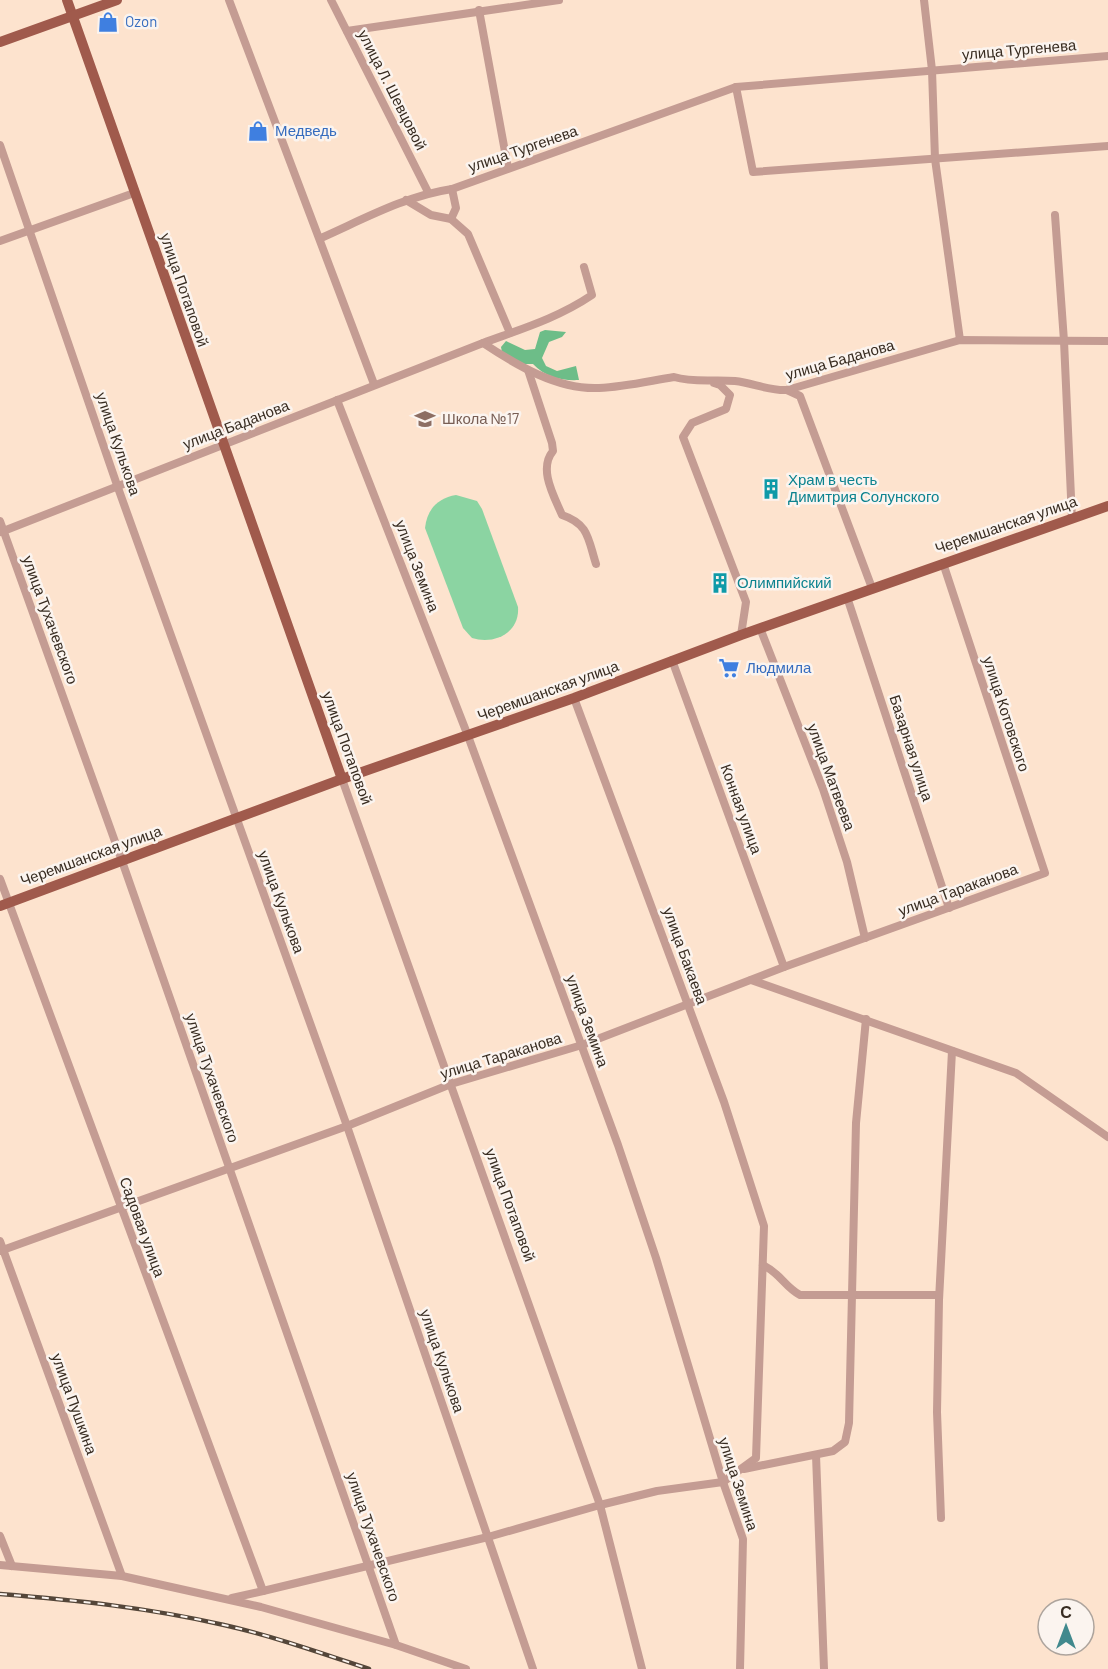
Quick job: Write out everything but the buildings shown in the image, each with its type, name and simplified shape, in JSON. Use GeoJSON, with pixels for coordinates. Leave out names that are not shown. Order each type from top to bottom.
{"type":"FeatureCollection","features":[{"type":"Feature","properties":{"kind":"main road","name":"улица Потаповой"},"geometry":{"type":"LineString","coordinates":[[67,0],[342,780]]}},
{"type":"Feature","properties":{"kind":"main road"},"geometry":{"type":"LineString","coordinates":[[0,42],[117,0]]}},
{"type":"Feature","properties":{"kind":"main road","name":"Черемшанская улица"},"geometry":{"type":"LineString","coordinates":[[4,904],[574,698],[760,628],[1108,506]]}},
{"type":"Feature","properties":{"kind":"street"},"geometry":{"type":"LineString","coordinates":[[229,0],[321,238],[374,384]]}},
{"type":"Feature","properties":{"kind":"street","name":"улица Л. Шевцовой"},"geometry":{"type":"LineString","coordinates":[[332,0],[428,192]]}},
{"type":"Feature","properties":{"kind":"street"},"geometry":{"type":"LineString","coordinates":[[347,31],[559,0]]}},
{"type":"Feature","properties":{"kind":"street"},"geometry":{"type":"LineString","coordinates":[[924,0],[933,70],[935,159],[960,340]]}},
{"type":"Feature","properties":{"kind":"street"},"geometry":{"type":"LineString","coordinates":[[479,10],[508,168]]}},
{"type":"Feature","properties":{"kind":"street","name":"улица Тургенева"},"geometry":{"type":"LineString","coordinates":[[321,238],[406,200],[428,192],[452,189],[736,87],[1108,56]]}},
{"type":"Feature","properties":{"kind":"street"},"geometry":{"type":"LineString","coordinates":[[736,87],[753,172],[1108,146]]}},
{"type":"Feature","properties":{"kind":"street","name":"улица Кулькова"},"geometry":{"type":"LineString","coordinates":[[0,145],[117,485],[347,1126],[534,1669]]}},
{"type":"Feature","properties":{"kind":"street"},"geometry":{"type":"LineString","coordinates":[[451,219],[456,208],[452,189]]}},
{"type":"Feature","properties":{"kind":"street"},"geometry":{"type":"LineString","coordinates":[[0,241],[134,193]]}},
{"type":"Feature","properties":{"kind":"street"},"geometry":{"type":"LineString","coordinates":[[406,200],[431,215],[451,219],[468,234],[510,333]]}},
{"type":"Feature","properties":{"kind":"street"},"geometry":{"type":"LineString","coordinates":[[1055,215],[1064,341],[1072,519]]}},
{"type":"Feature","properties":{"kind":"street","name":"улица Баданова"},"geometry":{"type":"LineString","coordinates":[[2,532],[374,384],[554,317],[592,295],[584,267]]}},
{"type":"Feature","properties":{"kind":"street","name":"улица Баданова"},"geometry":{"type":"LineString","coordinates":[[483,343],[528,370],[562,382],[597,388],[674,377],[707,381],[737,381],[775,391],[787,390],[960,340],[1108,341]]}},
{"type":"Feature","properties":{"kind":"street"},"geometry":{"type":"LineString","coordinates":[[528,370],[552,443],[553,452],[546,459],[545,468],[556,500],[562,515],[578,520],[584,526],[596,564]]}},
{"type":"Feature","properties":{"kind":"street"},"geometry":{"type":"LineString","coordinates":[[707,381],[720,385],[730,395],[726,409],[692,423],[683,437],[746,602],[741,635]]}},
{"type":"Feature","properties":{"kind":"street"},"geometry":{"type":"LineString","coordinates":[[787,390],[800,396],[872,588]]}},
{"type":"Feature","properties":{"kind":"street","name":"улица Земина"},"geometry":{"type":"LineString","coordinates":[[337,399],[468,736],[582,1045],[652,1246],[723,1482],[743,1539],[740,1669]]}},
{"type":"Feature","properties":{"kind":"street","name":"улица Тухачевского"},"geometry":{"type":"LineString","coordinates":[[0,521],[2,532],[122,861],[396,1645]]}},
{"type":"Feature","properties":{"kind":"street","name":"улица Котовского"},"geometry":{"type":"LineString","coordinates":[[942,563],[1045,873]]}},
{"type":"Feature","properties":{"kind":"street","name":"Базарная улица"},"geometry":{"type":"LineString","coordinates":[[847,597],[949,908]]}},
{"type":"Feature","properties":{"kind":"street","name":"улица Матвеева"},"geometry":{"type":"LineString","coordinates":[[760,628],[823,789],[847,862],[865,938]]}},
{"type":"Feature","properties":{"kind":"street","name":"Конная улица"},"geometry":{"type":"LineString","coordinates":[[672,660],[784,967]]}},
{"type":"Feature","properties":{"kind":"street","name":"улица Бакаева"},"geometry":{"type":"LineString","coordinates":[[574,698],[688,1005],[764,1226],[763,1265]]}},
{"type":"Feature","properties":{"kind":"street","name":"улица Потаповой"},"geometry":{"type":"LineString","coordinates":[[342,780],[600,1505],[642,1669]]}},
{"type":"Feature","properties":{"kind":"street","name":"улица Тараканова"},"geometry":{"type":"LineString","coordinates":[[2,1250],[347,1126],[451,1084],[582,1045],[784,967],[1045,873]]}},
{"type":"Feature","properties":{"kind":"street","name":"Садовая улица"},"geometry":{"type":"LineString","coordinates":[[0,879],[4,904],[261,1588]]}},
{"type":"Feature","properties":{"kind":"street"},"geometry":{"type":"LineString","coordinates":[[752,980],[1017,1073],[1108,1137]]}},
{"type":"Feature","properties":{"kind":"street"},"geometry":{"type":"LineString","coordinates":[[740,1470],[833,1452],[845,1442],[849,1423],[855,1123],[866,1019]]}},
{"type":"Feature","properties":{"kind":"street"},"geometry":{"type":"LineString","coordinates":[[941,1518],[938,1412],[939,1295],[952,1051]]}},
{"type":"Feature","properties":{"kind":"street","name":"улица Пушкина"},"geometry":{"type":"LineString","coordinates":[[0,1241],[122,1576]]}},
{"type":"Feature","properties":{"kind":"street"},"geometry":{"type":"LineString","coordinates":[[223,1599],[261,1588],[370,1567],[657,1491],[723,1482],[756,1458],[763,1265],[778,1273],[786,1284],[800,1295],[939,1295]]}},
{"type":"Feature","properties":{"kind":"street"},"geometry":{"type":"LineString","coordinates":[[816,1455],[824,1669]]}},
{"type":"Feature","properties":{"kind":"street"},"geometry":{"type":"LineString","coordinates":[[0,1536],[12,1566]]}},
{"type":"Feature","properties":{"kind":"street"},"geometry":{"type":"LineString","coordinates":[[0,1565],[122,1576],[223,1599],[396,1645],[466,1669]]}},
{"type":"Feature","properties":{"kind":"green space"},"geometry":{"type":"Polygon","coordinates":[[[545,330],[566,332],[562,337],[549,342],[542,358],[546,366],[557,371],[576,366],[579,380],[554,377],[533,364],[524,364],[502,352],[501,347],[506,341],[525,350],[535,349],[540,332],[545,330]]]}},
{"type":"Feature","properties":{"kind":"green space"},"geometry":{"type":"Polygon","coordinates":[[[456,495],[477,501],[482,509],[518,607],[515,624],[504,635],[497,638],[480,640],[472,638],[463,628],[425,528],[428,515],[434,506],[456,495]]]}},
{"type":"Feature","properties":{"kind":"railway"},"geometry":{"type":"LineString","coordinates":[[0,1594],[112,1605],[196,1619],[261,1634],[369,1669]]}},
{"type":"Feature","properties":{"kind":"place","name":"Ozon"},"geometry":{"type":"Point","coordinates":[108,22]}},
{"type":"Feature","properties":{"kind":"place","name":"Медведь"},"geometry":{"type":"Point","coordinates":[258,131]}},
{"type":"Feature","properties":{"kind":"place","name":"Школа №17"},"geometry":{"type":"Point","coordinates":[425,419]}},
{"type":"Feature","properties":{"kind":"place","name":"Храм в честь Димитрия Солунского"},"geometry":{"type":"Point","coordinates":[771,489]}},
{"type":"Feature","properties":{"kind":"place","name":"Олимпийский"},"geometry":{"type":"Point","coordinates":[720,583]}},
{"type":"Feature","properties":{"kind":"place","name":"Людмила"},"geometry":{"type":"Point","coordinates":[729,668]}}]}
